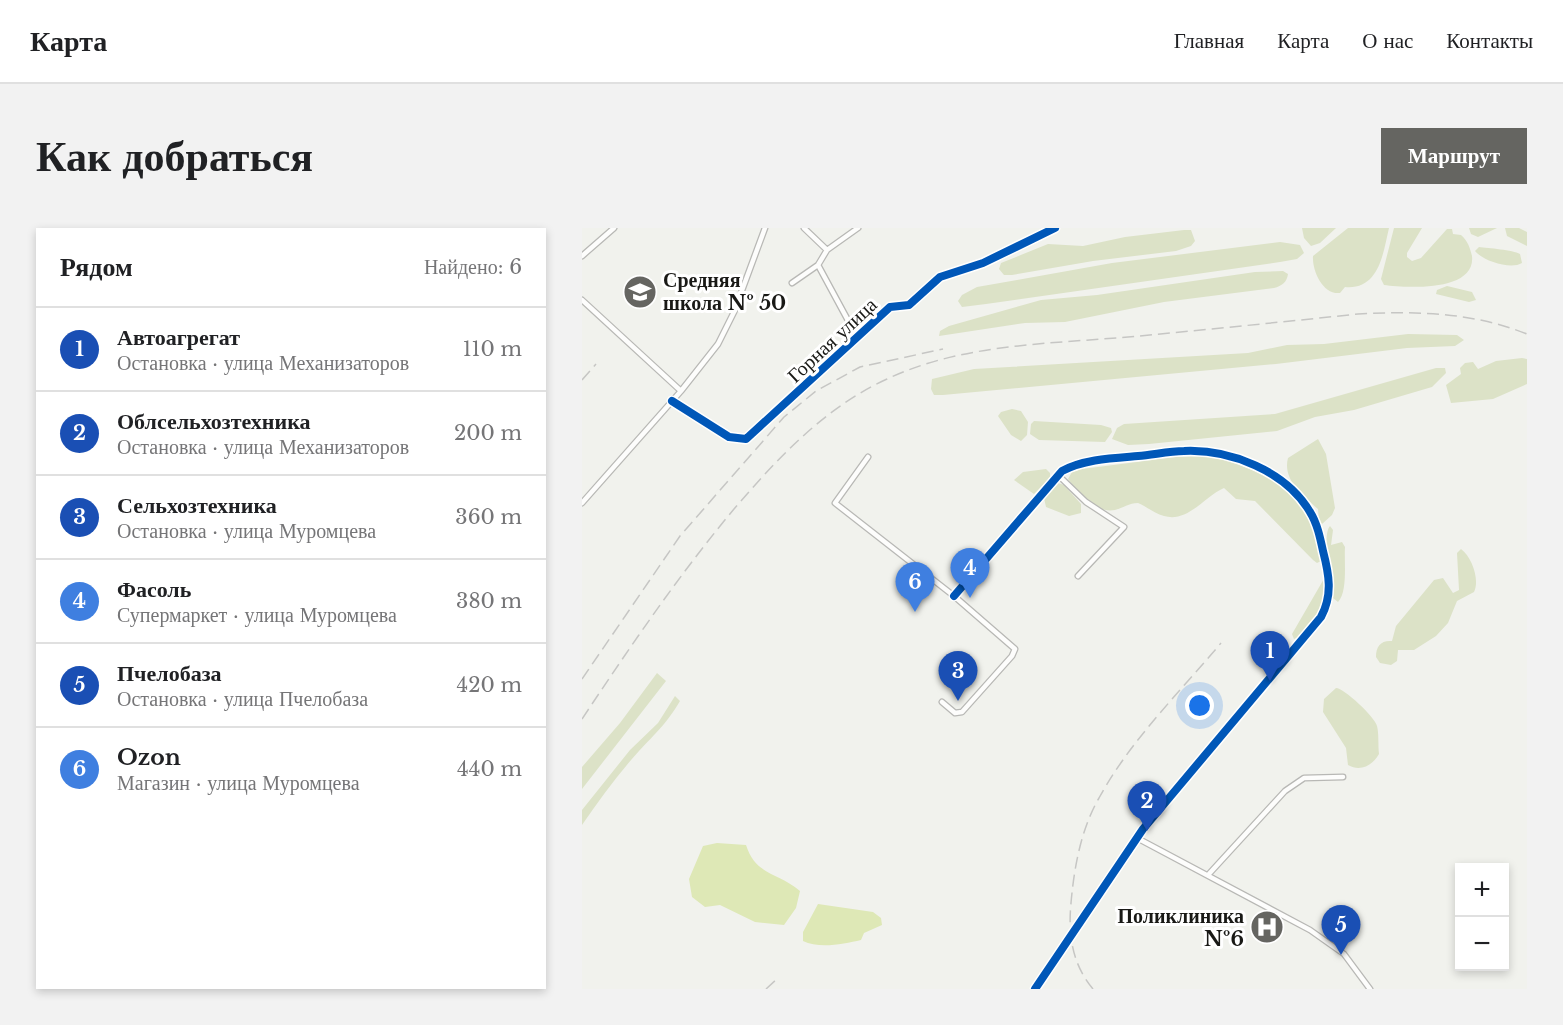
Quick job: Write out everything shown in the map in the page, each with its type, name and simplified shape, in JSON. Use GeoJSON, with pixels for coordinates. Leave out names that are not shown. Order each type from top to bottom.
{"type":"FeatureCollection","features":[{"type":"Feature","properties":{"kind":"street"},"geometry":{"type":"LineString","coordinates":[[582,256],[614,228]]}},
{"type":"Feature","properties":{"kind":"street"},"geometry":{"type":"LineString","coordinates":[[582,503],[708,358],[724,332],[765,228]]}},
{"type":"Feature","properties":{"kind":"street"},"geometry":{"type":"LineString","coordinates":[[804,228],[827,250]]}},
{"type":"Feature","properties":{"kind":"street"},"geometry":{"type":"LineString","coordinates":[[792,283],[818,265],[827,250],[858,228]]}},
{"type":"Feature","properties":{"kind":"street","name":"Горная улица"},"geometry":{"type":"LineString","coordinates":[[672,401],[729,437],[746,439],[890,307],[909,305],[940,277],[983,263],[1055,228]]}},
{"type":"Feature","properties":{"kind":"street"},"geometry":{"type":"LineString","coordinates":[[818,265],[857,338]]}},
{"type":"Feature","properties":{"kind":"street"},"geometry":{"type":"LineString","coordinates":[[582,300],[681,391]]}},
{"type":"Feature","properties":{"kind":"street"},"geometry":{"type":"LineString","coordinates":[[954,596],[1058,474],[1088,462],[1185,450],[1206,452],[1246,462],[1280,479],[1305,504],[1318,530],[1327,569],[1330,592],[1321,617],[1137,838],[1035,989]]}},
{"type":"Feature","properties":{"kind":"street"},"geometry":{"type":"LineString","coordinates":[[868,457],[835,502],[954,596],[1015,649],[1012,656],[960,714],[942,702]]}},
{"type":"Feature","properties":{"kind":"street"},"geometry":{"type":"LineString","coordinates":[[1058,474],[1086,502],[1124,527],[1078,576]]}},
{"type":"Feature","properties":{"kind":"street"},"geometry":{"type":"LineString","coordinates":[[1208,875],[1285,791],[1304,778],[1343,777]]}},
{"type":"Feature","properties":{"kind":"street"},"geometry":{"type":"LineString","coordinates":[[1137,838],[1327,942],[1351,962],[1370,989]]}},
{"type":"Feature","properties":{"kind":"shaded area"},"geometry":{"type":"Polygon","coordinates":[[[1302,228],[1336,228],[1320,243],[1311,246],[1304,238],[1302,228]]]}},
{"type":"Feature","properties":{"kind":"shaded area"},"geometry":{"type":"Polygon","coordinates":[[[1348,228],[1389,228],[1378,268],[1372,277],[1365,283],[1345,287],[1340,293],[1334,293],[1320,281],[1314,268],[1313,256],[1348,228]]]}},
{"type":"Feature","properties":{"kind":"shaded area"},"geometry":{"type":"Polygon","coordinates":[[[1394,228],[1422,228],[1407,253],[1407,257],[1412,261],[1421,258],[1447,229],[1452,229],[1453,234],[1461,235],[1468,245],[1472,256],[1470,268],[1463,276],[1452,282],[1438,285],[1408,287],[1384,285],[1381,279],[1394,228]]]}},
{"type":"Feature","properties":{"kind":"shaded area"},"geometry":{"type":"Polygon","coordinates":[[[1469,228],[1497,228],[1478,237],[1471,234],[1469,228]]]}},
{"type":"Feature","properties":{"kind":"shaded area"},"geometry":{"type":"Polygon","coordinates":[[[1505,228],[1519,228],[1527,232],[1527,246],[1507,236],[1505,228]]]}},
{"type":"Feature","properties":{"kind":"shaded area"},"geometry":{"type":"Polygon","coordinates":[[[1191,230],[1195,241],[1191,246],[1176,251],[1093,261],[1012,275],[1004,275],[999,269],[1001,263],[1048,244],[1083,246],[1125,237],[1191,230]]]}},
{"type":"Feature","properties":{"kind":"shaded area"},"geometry":{"type":"Polygon","coordinates":[[[1280,242],[1300,245],[1304,253],[1297,259],[1280,262],[986,304],[962,307],[958,301],[962,295],[977,287],[1112,263],[1280,242]]]}},
{"type":"Feature","properties":{"kind":"shaded area"},"geometry":{"type":"Polygon","coordinates":[[[1479,247],[1520,254],[1522,263],[1504,265],[1490,261],[1475,251],[1479,247]]]}},
{"type":"Feature","properties":{"kind":"shaded area"},"geometry":{"type":"Polygon","coordinates":[[[1283,271],[1288,274],[1287,279],[1282,285],[1274,288],[1164,302],[1065,322],[1025,323],[939,336],[940,331],[949,326],[1041,300],[1097,295],[1255,272],[1283,271]]]}},
{"type":"Feature","properties":{"kind":"shaded area"},"geometry":{"type":"Polygon","coordinates":[[[1447,286],[1472,292],[1476,300],[1469,302],[1436,294],[1437,290],[1447,286]]]}},
{"type":"Feature","properties":{"kind":"shaded area"},"geometry":{"type":"Polygon","coordinates":[[[1408,334],[1457,335],[1464,340],[1455,346],[1407,348],[1276,364],[943,395],[934,395],[931,389],[932,379],[974,369],[1248,353],[1287,345],[1324,344],[1408,334]]]}},
{"type":"Feature","properties":{"kind":"shaded area"},"geometry":{"type":"Polygon","coordinates":[[[1527,359],[1527,384],[1493,399],[1451,403],[1446,385],[1461,374],[1460,368],[1465,363],[1473,362],[1478,369],[1496,361],[1527,359]]]}},
{"type":"Feature","properties":{"kind":"shaded area"},"geometry":{"type":"Polygon","coordinates":[[[1436,368],[1445,368],[1446,373],[1432,387],[1354,410],[1315,417],[1277,431],[1149,444],[1128,445],[1112,439],[1117,428],[1124,424],[1275,414],[1436,368]]]}},
{"type":"Feature","properties":{"kind":"shaded area"},"geometry":{"type":"Polygon","coordinates":[[[1012,409],[1021,411],[1028,422],[1027,435],[1021,441],[1011,435],[998,416],[1001,412],[1012,409]]]}},
{"type":"Feature","properties":{"kind":"shaded area"},"geometry":{"type":"Polygon","coordinates":[[[1034,421],[1101,425],[1111,428],[1112,432],[1105,442],[1039,440],[1030,434],[1031,424],[1034,421]]]}},
{"type":"Feature","properties":{"kind":"shaded area"},"geometry":{"type":"Polygon","coordinates":[[[1318,439],[1326,454],[1335,508],[1332,515],[1322,524],[1319,521],[1318,509],[1296,487],[1288,473],[1287,466],[1288,458],[1318,439]]]}},
{"type":"Feature","properties":{"kind":"shaded area"},"geometry":{"type":"Polygon","coordinates":[[[1203,456],[1245,467],[1283,488],[1310,518],[1318,538],[1321,561],[1317,563],[1313,560],[1255,501],[1236,499],[1224,488],[1189,512],[1173,517],[1160,515],[1138,503],[1115,510],[1101,509],[1088,501],[1068,479],[1072,472],[1082,469],[1176,457],[1203,456]]]}},
{"type":"Feature","properties":{"kind":"shaded area"},"geometry":{"type":"Polygon","coordinates":[[[1046,469],[1050,473],[1050,478],[1034,494],[1014,480],[1023,472],[1046,469]]]}},
{"type":"Feature","properties":{"kind":"shaded area"},"geometry":{"type":"Polygon","coordinates":[[[1055,482],[1064,485],[1081,504],[1081,513],[1069,516],[1046,507],[1044,498],[1055,482]]]}},
{"type":"Feature","properties":{"kind":"shaded area"},"geometry":{"type":"Polygon","coordinates":[[[1330,526],[1333,530],[1331,545],[1342,542],[1345,547],[1344,584],[1338,602],[1333,598],[1328,560],[1327,539],[1330,526]]]}},
{"type":"Feature","properties":{"kind":"shaded area"},"geometry":{"type":"Polygon","coordinates":[[[1461,549],[1469,557],[1474,569],[1476,587],[1474,592],[1457,601],[1448,623],[1436,636],[1414,650],[1398,650],[1397,661],[1391,665],[1380,663],[1376,657],[1378,647],[1382,643],[1392,641],[1396,626],[1434,580],[1443,578],[1453,593],[1459,590],[1457,553],[1461,549]]]}},
{"type":"Feature","properties":{"kind":"shaded area"},"geometry":{"type":"Polygon","coordinates":[[[1325,577],[1326,594],[1320,613],[1309,630],[1294,639],[1292,634],[1325,577]]]}},
{"type":"Feature","properties":{"kind":"shaded area"},"geometry":{"type":"Polygon","coordinates":[[[657,673],[666,681],[582,789],[582,767],[620,723],[657,673]]]}},
{"type":"Feature","properties":{"kind":"shaded area"},"geometry":{"type":"Polygon","coordinates":[[[1336,688],[1359,704],[1377,726],[1379,754],[1365,767],[1357,768],[1348,765],[1346,748],[1323,712],[1324,699],[1336,688]]]}},
{"type":"Feature","properties":{"kind":"shaded area"},"geometry":{"type":"Polygon","coordinates":[[[675,696],[680,701],[670,716],[602,796],[582,825],[582,810],[630,750],[658,723],[675,696]]]}},
{"type":"Feature","properties":{"kind":"shaded area"},"geometry":{"type":"Polygon","coordinates":[[[717,843],[746,845],[756,863],[800,891],[796,908],[784,925],[755,922],[720,905],[705,907],[692,897],[689,879],[703,846],[717,843]]]}},
{"type":"Feature","properties":{"kind":"shaded area"},"geometry":{"type":"Polygon","coordinates":[[[818,904],[873,912],[881,918],[882,925],[864,933],[861,940],[847,943],[816,945],[803,941],[803,932],[818,904]]]}},
{"type":"Feature","properties":{"kind":"railway"},"geometry":{"type":"LineString","coordinates":[[582,719],[693,560],[734,509],[785,453],[843,404],[887,379],[915,367],[974,352],[1036,344],[1358,314],[1422,313],[1465,317],[1527,334]]}},
{"type":"Feature","properties":{"kind":"railway"},"geometry":{"type":"LineString","coordinates":[[582,679],[680,536],[784,417],[816,391],[860,367],[943,349]]}},
{"type":"Feature","properties":{"kind":"railway"},"geometry":{"type":"LineString","coordinates":[[582,380],[596,364]]}},
{"type":"Feature","properties":{"kind":"railway"},"geometry":{"type":"LineString","coordinates":[[1093,989],[1080,970],[1073,949],[1070,926],[1074,876],[1087,823],[1111,777],[1125,757],[1221,643]]}},
{"type":"Feature","properties":{"kind":"railway"},"geometry":{"type":"LineString","coordinates":[[766,989],[778,978]]}},
{"type":"Feature","properties":{"kind":"cycle path"},"geometry":{"type":"LineString","coordinates":[[672,401],[729,437],[746,439],[890,307],[909,305],[940,277],[983,263],[1055,228]]}},
{"type":"Feature","properties":{"kind":"cycle path"},"geometry":{"type":"LineString","coordinates":[[954,596],[1062,471],[1099,460],[1178,451],[1202,451],[1238,459],[1272,474],[1287,485],[1300,498],[1312,516],[1327,568],[1328,593],[1321,617],[1143,829],[1035,989]]}},
{"type":"Feature","properties":{"kind":"place","name":"Средняя школа № 50"},"geometry":{"type":"Point","coordinates":[640,292]}},
{"type":"Feature","properties":{"kind":"place","name":"Фасоль"},"geometry":{"type":"Point","coordinates":[970,598]}},
{"type":"Feature","properties":{"kind":"place","name":"Ozon"},"geometry":{"type":"Point","coordinates":[915,612]}},
{"type":"Feature","properties":{"kind":"place","name":"Автоагрегат"},"geometry":{"type":"Point","coordinates":[1270,681]}},
{"type":"Feature","properties":{"kind":"place","name":"Сельхозтехника"},"geometry":{"type":"Point","coordinates":[958,701]}},
{"type":"Feature","properties":{"kind":"place","name":"Облсельхозтехника"},"geometry":{"type":"Point","coordinates":[1147,831]}},
{"type":"Feature","properties":{"kind":"place","name":"Поликлиника №6"},"geometry":{"type":"Point","coordinates":[1267,927]}},
{"type":"Feature","properties":{"kind":"place","name":"Пчелобаза"},"geometry":{"type":"Point","coordinates":[1341,955]}}]}
